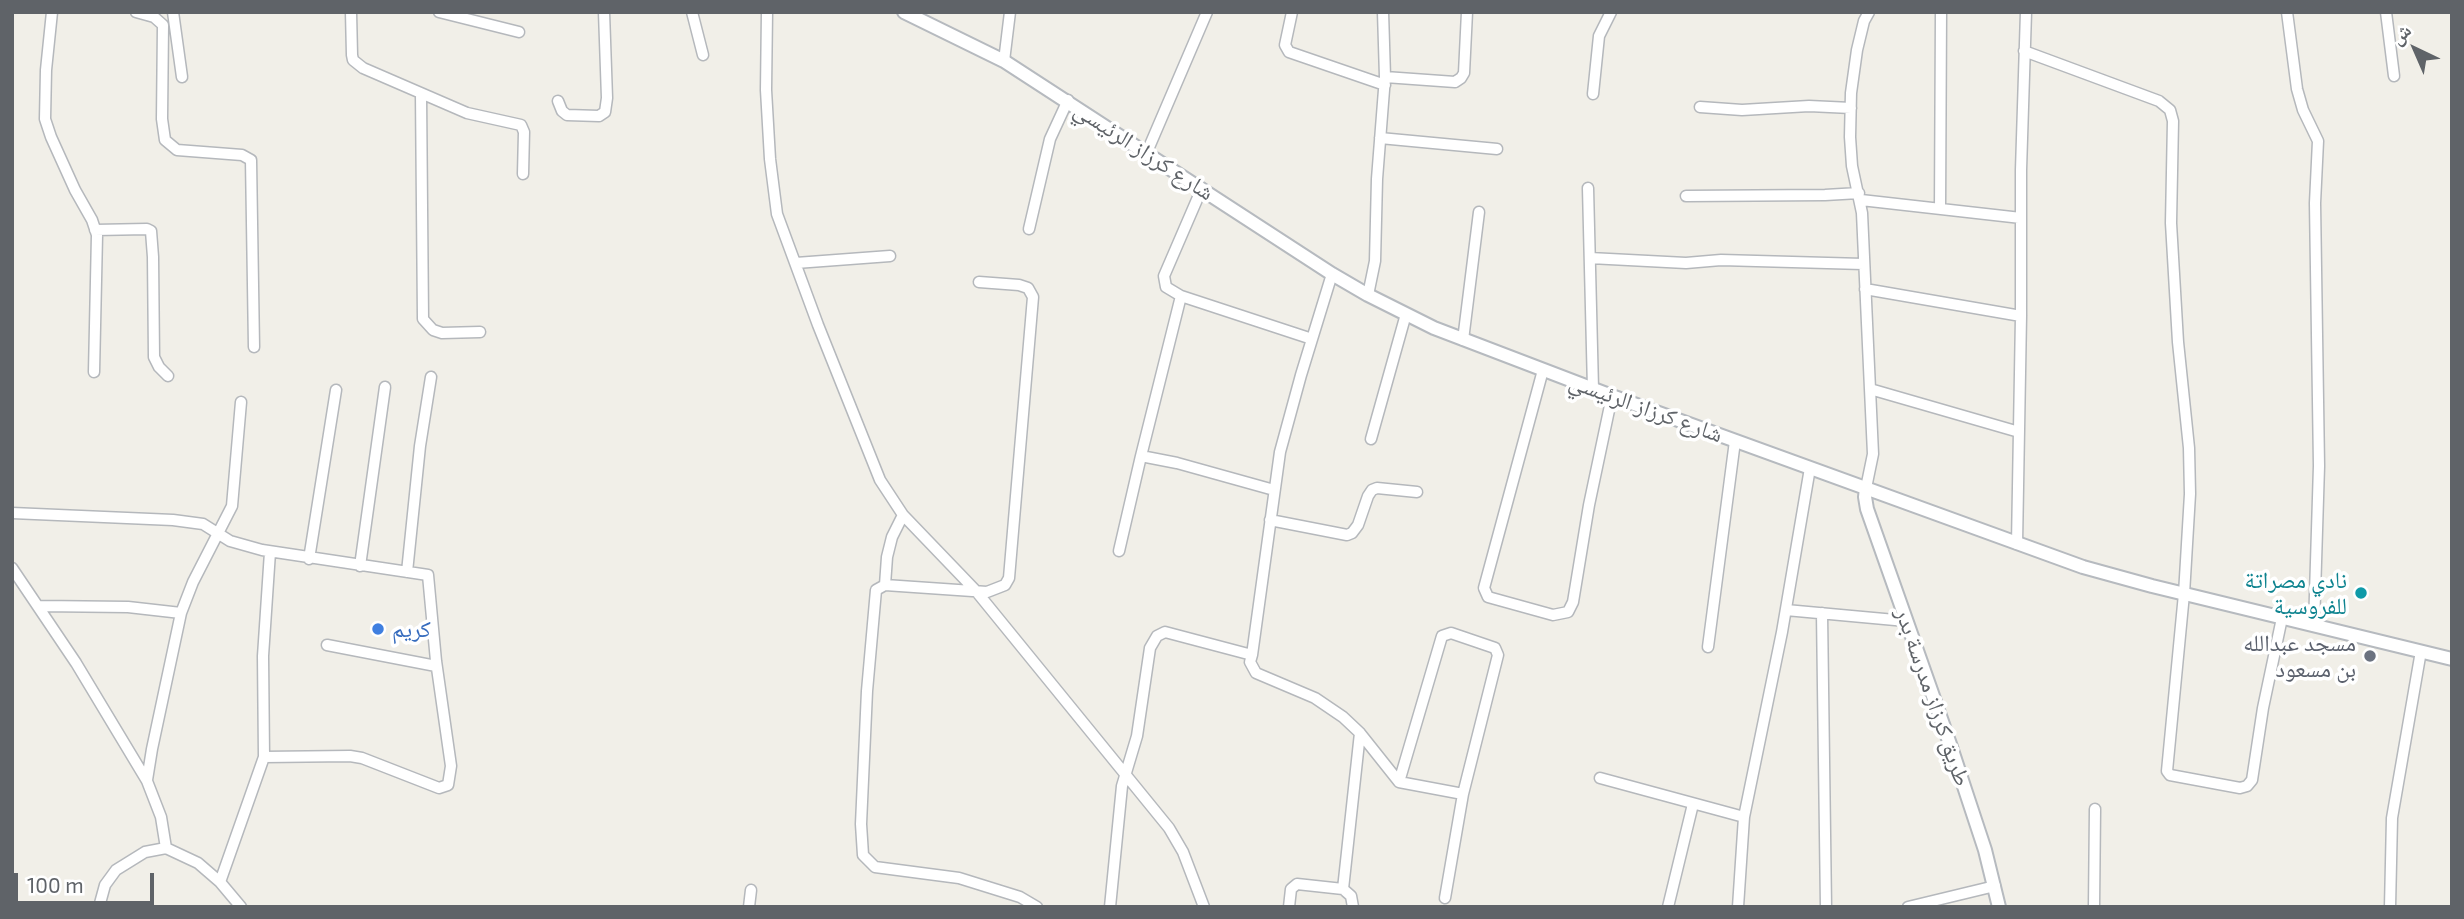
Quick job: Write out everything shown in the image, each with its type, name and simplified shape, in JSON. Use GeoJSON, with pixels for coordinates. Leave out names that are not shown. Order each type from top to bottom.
{"type":"FeatureCollection","features":[{"type":"Feature","properties":{"kind":"street"},"geometry":{"type":"LineString","coordinates":[[52,12],[46,70],[45,119],[61,159],[96,230],[94,372]]}},
{"type":"Feature","properties":{"kind":"street"},"geometry":{"type":"LineString","coordinates":[[136,12],[155,17],[163,25],[162,119],[165,140],[177,150],[242,155],[251,160],[254,348]]}},
{"type":"Feature","properties":{"kind":"street"},"geometry":{"type":"LineString","coordinates":[[173,12],[182,77]]}},
{"type":"Feature","properties":{"kind":"street"},"geometry":{"type":"LineString","coordinates":[[351,12],[353,60],[363,68],[467,113],[521,125],[524,132],[523,174]]}},
{"type":"Feature","properties":{"kind":"street"},"geometry":{"type":"LineString","coordinates":[[439,12],[519,32]]}},
{"type":"Feature","properties":{"kind":"street"},"geometry":{"type":"LineString","coordinates":[[558,101],[567,115],[599,116],[605,112],[607,98],[604,12]]}},
{"type":"Feature","properties":{"kind":"street"},"geometry":{"type":"LineString","coordinates":[[692,12],[703,55]]}},
{"type":"Feature","properties":{"kind":"street"},"geometry":{"type":"LineString","coordinates":[[767,12],[766,90],[771,173],[777,214],[880,480],[903,515],[976,591],[1177,841],[1204,907]]}},
{"type":"Feature","properties":{"kind":"street","name":"شارع كرزاز الرئيسي"},"geometry":{"type":"LineString","coordinates":[[904,12],[1004,61],[1068,100],[1332,274],[1405,314],[1463,340],[2083,567],[2452,659]]}},
{"type":"Feature","properties":{"kind":"street"},"geometry":{"type":"LineString","coordinates":[[1004,61],[1010,12]]}},
{"type":"Feature","properties":{"kind":"street"},"geometry":{"type":"LineString","coordinates":[[1147,152],[1207,12]]}},
{"type":"Feature","properties":{"kind":"street"},"geometry":{"type":"LineString","coordinates":[[1292,12],[1285,45],[1289,52],[1385,81],[1455,82],[1464,73],[1467,12]]}},
{"type":"Feature","properties":{"kind":"street"},"geometry":{"type":"LineString","coordinates":[[1368,295],[1375,261],[1385,81],[1383,12]]}},
{"type":"Feature","properties":{"kind":"street"},"geometry":{"type":"LineString","coordinates":[[1593,94],[1599,36],[1611,12]]}},
{"type":"Feature","properties":{"kind":"street"},"geometry":{"type":"LineString","coordinates":[[1866,488],[1872,454],[1870,389],[1860,197],[1852,166],[1851,108],[1857,50],[1869,12]]}},
{"type":"Feature","properties":{"kind":"street"},"geometry":{"type":"LineString","coordinates":[[1940,209],[1941,12]]}},
{"type":"Feature","properties":{"kind":"street"},"geometry":{"type":"LineString","coordinates":[[2017,544],[2026,12]]}},
{"type":"Feature","properties":{"kind":"street"},"geometry":{"type":"LineString","coordinates":[[2287,12],[2297,89],[2303,110],[2318,141],[2315,203],[2319,466],[2314,626]]}},
{"type":"Feature","properties":{"kind":"street"},"geometry":{"type":"LineString","coordinates":[[2386,12],[2394,76]]}},
{"type":"Feature","properties":{"kind":"street"},"geometry":{"type":"LineString","coordinates":[[2024,51],[2160,101],[2171,110],[2174,121],[2171,223],[2178,342],[2189,448],[2190,494],[2184,594],[2167,771],[2170,775],[2240,788],[2247,786],[2252,780],[2263,708],[2282,618]]}},
{"type":"Feature","properties":{"kind":"street"},"geometry":{"type":"LineString","coordinates":[[421,94],[423,319],[433,330],[442,333],[480,332]]}},
{"type":"Feature","properties":{"kind":"street"},"geometry":{"type":"LineString","coordinates":[[1029,229],[1050,139],[1068,100]]}},
{"type":"Feature","properties":{"kind":"street"},"geometry":{"type":"LineString","coordinates":[[1700,107],[1742,110],[1809,106],[1851,108]]}},
{"type":"Feature","properties":{"kind":"street"},"geometry":{"type":"LineString","coordinates":[[1380,138],[1497,149]]}},
{"type":"Feature","properties":{"kind":"street"},"geometry":{"type":"LineString","coordinates":[[1202,188],[1164,276],[1169,291],[1312,339]]}},
{"type":"Feature","properties":{"kind":"street"},"geometry":{"type":"LineString","coordinates":[[1588,188],[1593,389]]}},
{"type":"Feature","properties":{"kind":"street"},"geometry":{"type":"LineString","coordinates":[[1686,196],[1860,197],[2021,218]]}},
{"type":"Feature","properties":{"kind":"street"},"geometry":{"type":"LineString","coordinates":[[1463,340],[1479,212]]}},
{"type":"Feature","properties":{"kind":"street"},"geometry":{"type":"LineString","coordinates":[[96,230],[151,231],[154,357],[168,376]]}},
{"type":"Feature","properties":{"kind":"street"},"geometry":{"type":"LineString","coordinates":[[796,263],[890,256]]}},
{"type":"Feature","properties":{"kind":"street"},"geometry":{"type":"LineString","coordinates":[[1590,258],[1686,263],[1721,261],[1863,264]]}},
{"type":"Feature","properties":{"kind":"street"},"geometry":{"type":"LineString","coordinates":[[1332,274],[1280,452],[1250,662],[1256,673],[1315,698],[1343,717],[1360,733],[1399,782],[1463,794]]}},
{"type":"Feature","properties":{"kind":"street"},"geometry":{"type":"LineString","coordinates":[[979,282],[1019,285],[1028,288],[1033,297],[1009,578],[1005,585],[996,590],[885,585],[876,590],[862,810],[863,855],[875,867],[959,878],[1020,897],[1037,907]]}},
{"type":"Feature","properties":{"kind":"street"},"geometry":{"type":"LineString","coordinates":[[1865,289],[2021,316]]}},
{"type":"Feature","properties":{"kind":"street"},"geometry":{"type":"LineString","coordinates":[[1119,551],[1181,296]]}},
{"type":"Feature","properties":{"kind":"street"},"geometry":{"type":"LineString","coordinates":[[1371,439],[1405,314]]}},
{"type":"Feature","properties":{"kind":"street"},"geometry":{"type":"LineString","coordinates":[[1543,370],[1484,588],[1488,597],[1553,615],[1568,612],[1573,602],[1589,505],[1612,396]]}},
{"type":"Feature","properties":{"kind":"street"},"geometry":{"type":"LineString","coordinates":[[407,572],[420,446],[431,377]]}},
{"type":"Feature","properties":{"kind":"street"},"geometry":{"type":"LineString","coordinates":[[360,566],[385,387]]}},
{"type":"Feature","properties":{"kind":"street"},"geometry":{"type":"LineString","coordinates":[[1870,389],[2019,432]]}},
{"type":"Feature","properties":{"kind":"street"},"geometry":{"type":"LineString","coordinates":[[309,559],[336,390]]}},
{"type":"Feature","properties":{"kind":"street"},"geometry":{"type":"LineString","coordinates":[[147,781],[181,613],[193,582],[232,506],[241,402]]}},
{"type":"Feature","properties":{"kind":"street"},"geometry":{"type":"LineString","coordinates":[[1708,647],[1735,441]]}},
{"type":"Feature","properties":{"kind":"street"},"geometry":{"type":"LineString","coordinates":[[1141,456],[1177,463],[1274,490]]}},
{"type":"Feature","properties":{"kind":"street"},"geometry":{"type":"LineString","coordinates":[[1738,907],[1744,817],[1786,610],[1810,468]]}},
{"type":"Feature","properties":{"kind":"street"},"geometry":{"type":"LineString","coordinates":[[1270,520],[1347,535],[1359,525],[1372,490],[1377,488],[1418,492]]}},
{"type":"Feature","properties":{"kind":"street","name":"طريق كرزاز مدرسة بدر"},"geometry":{"type":"LineString","coordinates":[[1866,488],[1867,509],[1951,747],[1995,886],[1999,907]]}},
{"type":"Feature","properties":{"kind":"street"},"geometry":{"type":"LineString","coordinates":[[12,513],[173,520],[203,524],[230,541],[270,552],[428,575],[436,666],[451,766],[448,785],[439,788],[362,758],[349,756],[264,757]]}},
{"type":"Feature","properties":{"kind":"street"},"geometry":{"type":"LineString","coordinates":[[885,585],[892,537],[903,515]]}},
{"type":"Feature","properties":{"kind":"street"},"geometry":{"type":"LineString","coordinates":[[220,882],[264,757],[263,656],[270,552]]}},
{"type":"Feature","properties":{"kind":"street"},"geometry":{"type":"LineString","coordinates":[[12,568],[40,606],[147,781],[161,817],[166,848]]}},
{"type":"Feature","properties":{"kind":"street"},"geometry":{"type":"LineString","coordinates":[[40,606],[128,607],[181,613]]}},
{"type":"Feature","properties":{"kind":"street"},"geometry":{"type":"LineString","coordinates":[[1786,610],[1906,621]]}},
{"type":"Feature","properties":{"kind":"street"},"geometry":{"type":"LineString","coordinates":[[1822,614],[1826,907]]}},
{"type":"Feature","properties":{"kind":"street"},"geometry":{"type":"LineString","coordinates":[[1110,907],[1120,800],[1137,736],[1150,648],[1157,636],[1165,632],[1252,655]]}},
{"type":"Feature","properties":{"kind":"street"},"geometry":{"type":"LineString","coordinates":[[1399,782],[1442,636],[1451,633],[1495,648],[1498,652],[1463,794],[1445,898]]}},
{"type":"Feature","properties":{"kind":"street"},"geometry":{"type":"LineString","coordinates":[[327,645],[436,666]]}},
{"type":"Feature","properties":{"kind":"street"},"geometry":{"type":"LineString","coordinates":[[2390,907],[2392,818],[2421,651]]}},
{"type":"Feature","properties":{"kind":"street"},"geometry":{"type":"LineString","coordinates":[[1343,889],[1360,733]]}},
{"type":"Feature","properties":{"kind":"street"},"geometry":{"type":"LineString","coordinates":[[1600,778],[1744,817]]}},
{"type":"Feature","properties":{"kind":"street"},"geometry":{"type":"LineString","coordinates":[[1668,907],[1693,804]]}},
{"type":"Feature","properties":{"kind":"street"},"geometry":{"type":"LineString","coordinates":[[2094,907],[2095,809]]}},
{"type":"Feature","properties":{"kind":"street"},"geometry":{"type":"LineString","coordinates":[[99,907],[105,884],[116,870],[145,852],[166,848],[198,863],[220,882],[241,907]]}},
{"type":"Feature","properties":{"kind":"street"},"geometry":{"type":"LineString","coordinates":[[1289,907],[1290,891],[1295,885],[1343,889],[1351,896],[1353,907]]}},
{"type":"Feature","properties":{"kind":"street"},"geometry":{"type":"LineString","coordinates":[[1908,907],[1995,886]]}},
{"type":"Feature","properties":{"kind":"street"},"geometry":{"type":"LineString","coordinates":[[748,907],[751,890]]}},
{"type":"Feature","properties":{"kind":"place","name":"نادي مصراتة للفروسية"},"geometry":{"type":"Point","coordinates":[2361,593]}},
{"type":"Feature","properties":{"kind":"place","name":"كريم"},"geometry":{"type":"Point","coordinates":[378,629]}},
{"type":"Feature","properties":{"kind":"place","name":"مسجد عبدالله بن مسعود"},"geometry":{"type":"Point","coordinates":[2370,656]}}]}
